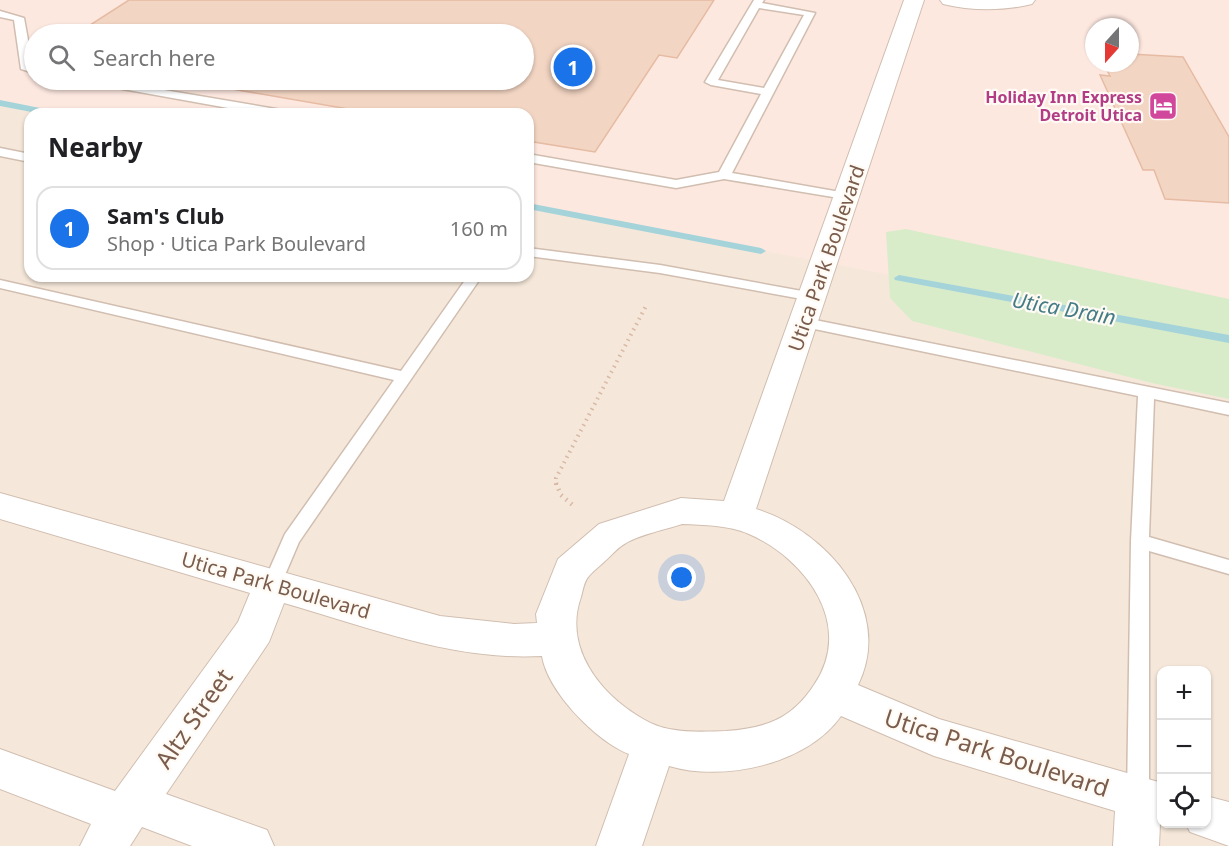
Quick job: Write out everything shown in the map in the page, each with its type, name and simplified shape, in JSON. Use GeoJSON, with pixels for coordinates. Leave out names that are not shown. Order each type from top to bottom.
{"type":"FeatureCollection","features":[{"type":"Feature","properties":{"kind":"street","name":"Utica Park Boulevard"},"geometry":{"type":"LineString","coordinates":[[736,516],[809,310],[914,0]]}},
{"type":"Feature","properties":{"kind":"street"},"geometry":{"type":"LineString","coordinates":[[951,0],[989,4],[1025,0]]}},
{"type":"Feature","properties":{"kind":"street","name":"Utica Park Boulevard"},"geometry":{"type":"LineString","coordinates":[[0,506],[440,632],[486,640],[555,639]]}},
{"type":"Feature","properties":{"kind":"street"},"geometry":{"type":"LineString","coordinates":[[681,511],[736,516],[779,533],[809,553],[827,573],[840,595],[848,620],[850,645],[846,670],[834,694],[815,716],[790,735],[759,748],[725,754],[689,753],[654,745],[623,732],[596,713],[576,690],[562,665],[555,639],[555,615],[560,591],[571,570],[587,551],[607,535],[638,521],[681,511]]}},
{"type":"Feature","properties":{"kind":"street","name":"Altz Street"},"geometry":{"type":"LineString","coordinates":[[120,822],[255,630],[272,584]]}},
{"type":"Feature","properties":{"kind":"street","name":"Utica Park Boulevard"},"geometry":{"type":"LineString","coordinates":[[834,694],[934,737],[1150,801]]}},
{"type":"Feature","properties":{"kind":"street"},"geometry":{"type":"LineString","coordinates":[[619,846],[654,745]]}},
{"type":"Feature","properties":{"kind":"street"},"geometry":{"type":"LineString","coordinates":[[0,770],[120,822],[251,846]]}},
{"type":"Feature","properties":{"kind":"street"},"geometry":{"type":"LineString","coordinates":[[1136,846],[1150,801]]}},
{"type":"Feature","properties":{"kind":"street"},"geometry":{"type":"LineString","coordinates":[[1211,819],[1229,824]]}},
{"type":"Feature","properties":{"kind":"lane"},"geometry":{"type":"LineString","coordinates":[[724,175],[810,13],[758,2],[711,82],[768,92]]}},
{"type":"Feature","properties":{"kind":"lane"},"geometry":{"type":"LineString","coordinates":[[0,14],[19,18],[24,50]]}},
{"type":"Feature","properties":{"kind":"lane"},"geometry":{"type":"LineString","coordinates":[[146,90],[248,108]]}},
{"type":"Feature","properties":{"kind":"lane"},"geometry":{"type":"LineString","coordinates":[[0,152],[24,157]]}},
{"type":"Feature","properties":{"kind":"lane"},"geometry":{"type":"LineString","coordinates":[[534,159],[676,184],[724,175],[846,197]]}},
{"type":"Feature","properties":{"kind":"lane"},"geometry":{"type":"LineString","coordinates":[[534,253],[660,269],[809,310],[1146,393],[1229,409]]}},
{"type":"Feature","properties":{"kind":"lane"},"geometry":{"type":"LineString","coordinates":[[272,584],[291,539],[471,282]]}},
{"type":"Feature","properties":{"kind":"lane"},"geometry":{"type":"LineString","coordinates":[[0,284],[405,377]]}},
{"type":"Feature","properties":{"kind":"lane"},"geometry":{"type":"LineString","coordinates":[[1146,393],[1140,541],[1150,801]]}},
{"type":"Feature","properties":{"kind":"lane"},"geometry":{"type":"LineString","coordinates":[[1140,541],[1229,567]]}},
{"type":"Feature","properties":{"kind":"path"},"geometry":{"type":"LineString","coordinates":[[575,507],[558,494],[555,486],[556,478],[647,304]]}},
{"type":"Feature","properties":{"kind":"shaded area"},"geometry":{"type":"Polygon","coordinates":[[[0,0],[1229,0],[1229,339],[534,207],[534,108],[25,108],[0,103],[0,0]]]}},
{"type":"Feature","properties":{"kind":"shaded area"},"geometry":{"type":"Polygon","coordinates":[[[0,103],[26,108],[24,108],[24,282],[534,282],[534,205],[1229,338],[1229,846],[0,846],[0,103]]]}},
{"type":"Feature","properties":{"kind":"green space"},"geometry":{"type":"Polygon","coordinates":[[[906,229],[1229,299],[1229,399],[1152,383],[912,321],[890,298],[886,232],[906,229]]]}},
{"type":"Feature","properties":{"kind":"building"},"geometry":{"type":"Polygon","coordinates":[[[129,0],[714,0],[677,58],[659,55],[595,152],[534,142],[534,108],[342,108],[238,90],[534,90],[534,24],[92,24],[129,0]]]}},
{"type":"Feature","properties":{"kind":"building","name":"Holiday Inn Express Detroit Utica"},"geometry":{"type":"Polygon","coordinates":[[[1139,55],[1183,57],[1229,137],[1229,203],[1165,199],[1154,170],[1143,170],[1100,75],[1110,76],[1108,72],[1139,72],[1139,55]]]}},
{"type":"Feature","properties":{"kind":"waterway","name":"Utica Drain"},"geometry":{"type":"LineString","coordinates":[[0,103],[25,108]]}},
{"type":"Feature","properties":{"kind":"waterway","name":"Utica Drain"},"geometry":{"type":"LineString","coordinates":[[534,207],[761,251]]}},
{"type":"Feature","properties":{"kind":"waterway","name":"Utica Drain"},"geometry":{"type":"LineString","coordinates":[[899,278],[1229,339]]}},
{"type":"Feature","properties":{"kind":"place","name":"Sam's Club"},"geometry":{"type":"Point","coordinates":[573,67]}},
{"type":"Feature","properties":{"kind":"place","name":"Holiday Inn Express Detroit Utica"},"geometry":{"type":"Point","coordinates":[1163,106]}}]}
